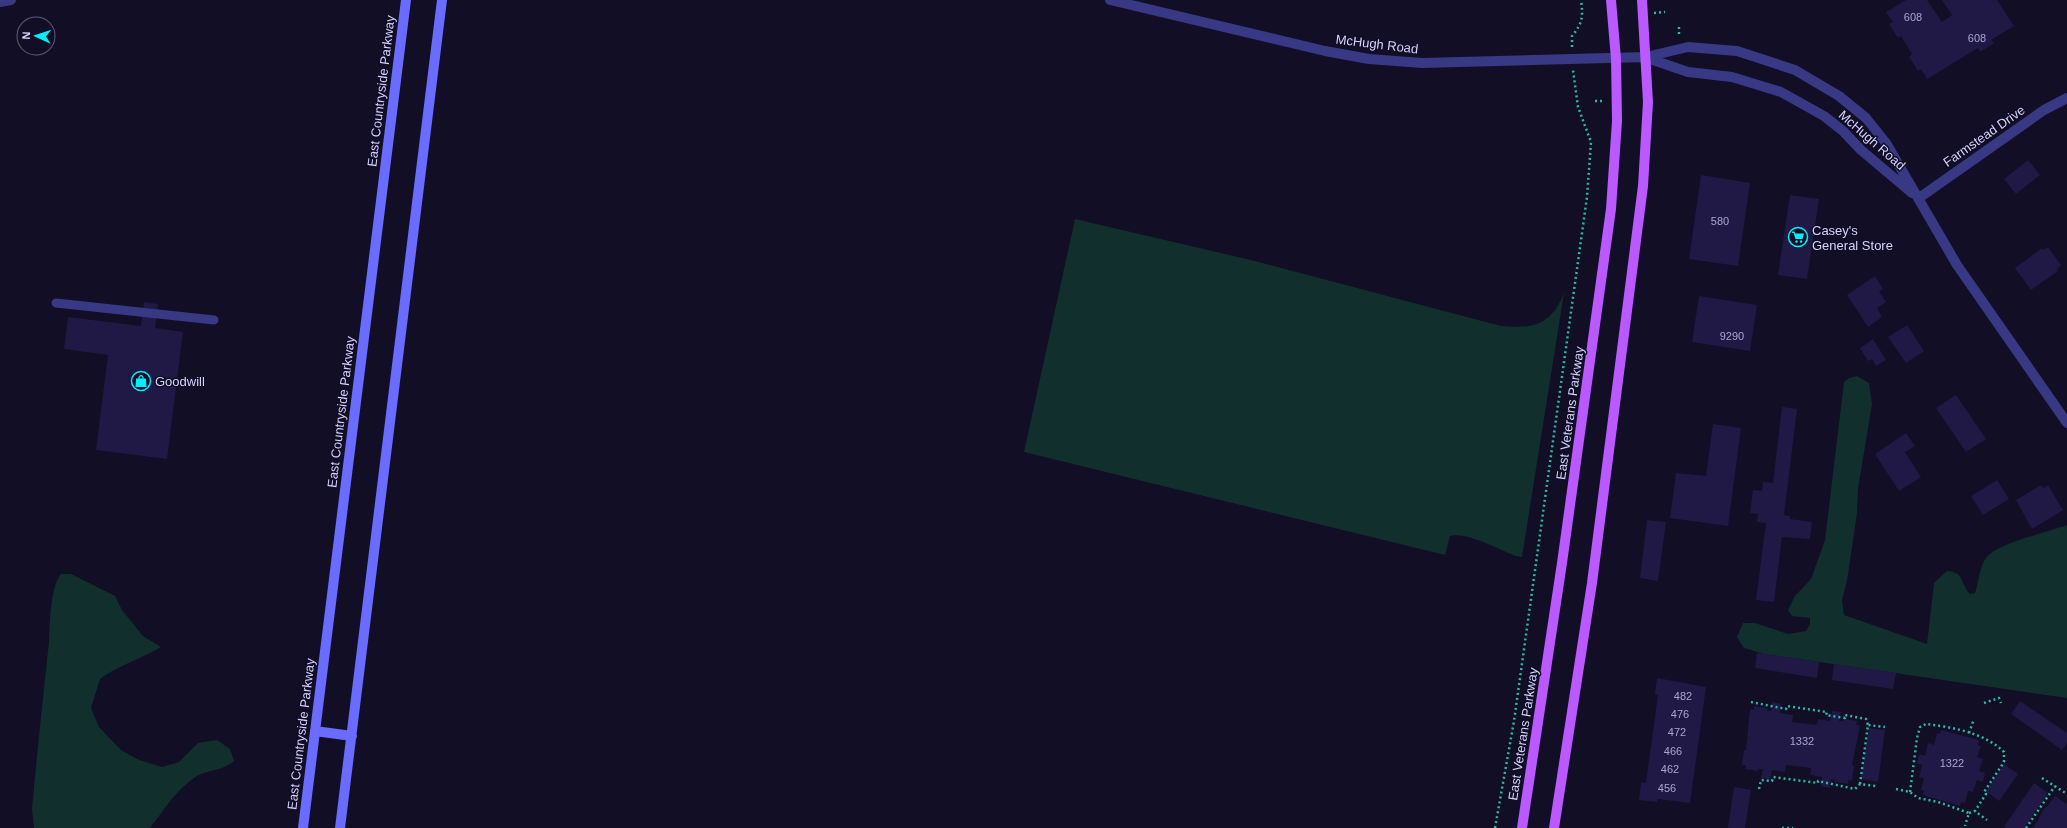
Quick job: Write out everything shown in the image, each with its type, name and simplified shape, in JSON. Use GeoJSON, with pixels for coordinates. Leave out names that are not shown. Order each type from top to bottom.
{"type":"FeatureCollection","features":[{"type":"Feature","properties":{"kind":"main road","name":"East Veterans Parkway"},"geometry":{"type":"LineString","coordinates":[[1522,828],[1561,571],[1611,209],[1617,121],[1616,58],[1611,0]]}},
{"type":"Feature","properties":{"kind":"main road"},"geometry":{"type":"LineString","coordinates":[[1554,828],[1592,583],[1643,186],[1648,102],[1642,0]]}},
{"type":"Feature","properties":{"kind":"street"},"geometry":{"type":"LineString","coordinates":[[0,2],[11,0]]}},
{"type":"Feature","properties":{"kind":"street","name":"East Countryside Parkway"},"geometry":{"type":"LineString","coordinates":[[303,828],[406,0]]}},
{"type":"Feature","properties":{"kind":"street"},"geometry":{"type":"LineString","coordinates":[[340,828],[442,0]]}},
{"type":"Feature","properties":{"kind":"street","name":"McHugh Road"},"geometry":{"type":"LineString","coordinates":[[1110,0],[1325,51],[1369,59],[1422,63],[1646,58],[1688,47],[1737,51],[1795,70],[1839,96],[1866,118],[1886,144],[1957,265],[2067,423]]}},
{"type":"Feature","properties":{"kind":"street","name":"McHugh Road"},"geometry":{"type":"LineString","coordinates":[[1646,58],[1688,72],[1732,77],[1781,92],[1824,116],[1843,131],[1861,150],[1918,198]]}},
{"type":"Feature","properties":{"kind":"street","name":"Farmstead Drive"},"geometry":{"type":"LineString","coordinates":[[1918,198],[2044,110],[2067,98]]}},
{"type":"Feature","properties":{"kind":"street"},"geometry":{"type":"LineString","coordinates":[[315,731],[352,736]]}},
{"type":"Feature","properties":{"kind":"lane"},"geometry":{"type":"LineString","coordinates":[[56,303],[214,320]]}},
{"type":"Feature","properties":{"kind":"path"},"geometry":{"type":"LineString","coordinates":[[1572,43],[1572,36],[1580,26],[1583,18],[1581,0]]}},
{"type":"Feature","properties":{"kind":"path"},"geometry":{"type":"LineString","coordinates":[[1495,828],[1514,721],[1587,197],[1591,142],[1578,107],[1573,80]]}},
{"type":"Feature","properties":{"kind":"path"},"geometry":{"type":"LineString","coordinates":[[1984,703],[1999,698],[2001,703]]}},
{"type":"Feature","properties":{"kind":"path"},"geometry":{"type":"LineString","coordinates":[[1752,702],[1786,709],[1786,706],[1827,712],[1826,715],[1845,718],[1845,715],[1862,717],[1866,719],[1868,725],[1860,784],[1855,789],[1818,781],[1818,783],[1773,777],[1772,781],[1761,780],[1759,789]]}},
{"type":"Feature","properties":{"kind":"path"},"geometry":{"type":"LineString","coordinates":[[1969,733],[1974,720]]}},
{"type":"Feature","properties":{"kind":"path"},"geometry":{"type":"LineString","coordinates":[[1910,792],[1920,727],[1926,724],[1932,724],[1983,738],[2004,752],[2004,762],[1984,792],[1986,794],[1975,811],[1969,814],[1965,826]]}},
{"type":"Feature","properties":{"kind":"path"},"geometry":{"type":"LineString","coordinates":[[1868,725],[1885,727]]}},
{"type":"Feature","properties":{"kind":"path"},"geometry":{"type":"LineString","coordinates":[[2042,778],[2067,794]]}},
{"type":"Feature","properties":{"kind":"path"},"geometry":{"type":"LineString","coordinates":[[1860,784],[1876,786]]}},
{"type":"Feature","properties":{"kind":"path"},"geometry":{"type":"LineString","coordinates":[[2026,828],[2054,786]]}},
{"type":"Feature","properties":{"kind":"path"},"geometry":{"type":"LineString","coordinates":[[1896,789],[1910,792],[1918,798],[1938,802],[1969,814]]}},
{"type":"Feature","properties":{"kind":"path"},"geometry":{"type":"LineString","coordinates":[[1975,811],[1987,820]]}},
{"type":"Feature","properties":{"kind":"path"},"geometry":{"type":"LineString","coordinates":[[1782,828],[1793,828]]}},
{"type":"Feature","properties":{"kind":"green space"},"geometry":{"type":"Polygon","coordinates":[[[1075,219],[1255,261],[1501,326],[1523,327],[1540,323],[1553,312],[1564,293],[1522,557],[1516,556],[1483,542],[1457,535],[1450,536],[1445,555],[1024,452],[1075,219]]]}},
{"type":"Feature","properties":{"kind":"green space"},"geometry":{"type":"Polygon","coordinates":[[[1857,376],[1869,383],[1872,404],[1858,489],[1857,513],[1847,581],[1842,600],[1844,615],[1927,644],[1934,583],[1947,571],[1953,572],[1960,576],[1970,594],[1975,593],[1982,566],[1986,558],[1992,553],[2024,538],[2067,525],[2067,698],[1764,654],[1744,648],[1737,637],[1743,623],[1755,623],[1788,634],[1806,631],[1810,624],[1810,618],[1792,616],[1788,610],[1795,596],[1811,579],[1825,540],[1844,382],[1849,378],[1857,376]]]}},
{"type":"Feature","properties":{"kind":"green space"},"geometry":{"type":"Polygon","coordinates":[[[61,574],[71,574],[115,596],[122,610],[143,636],[161,647],[100,679],[91,708],[99,727],[121,750],[139,760],[162,767],[179,762],[198,743],[217,740],[230,749],[234,761],[225,767],[197,776],[190,781],[171,800],[150,828],[34,828],[32,809],[49,642],[51,606],[57,580],[61,574]]]}},
{"type":"Feature","properties":{"kind":"building"},"geometry":{"type":"Polygon","coordinates":[[[1906,0],[1927,0],[1942,22],[1952,15],[1942,0],[1997,0],[2014,26],[1991,40],[1994,43],[1980,52],[1978,48],[1927,79],[1921,69],[1918,71],[1909,57],[1912,54],[1901,36],[1898,38],[1889,24],[1893,22],[1886,12],[1906,0]]]}},
{"type":"Feature","properties":{"kind":"building"},"geometry":{"type":"Polygon","coordinates":[[[2028,160],[2040,175],[2016,194],[2004,179],[2028,160]]]}},
{"type":"Feature","properties":{"kind":"building"},"geometry":{"type":"Polygon","coordinates":[[[1701,175],[1750,183],[1738,266],[1689,259],[1701,175]]]}},
{"type":"Feature","properties":{"kind":"building","name":"Casey's General Store"},"geometry":{"type":"Polygon","coordinates":[[[1790,195],[1819,199],[1807,279],[1778,275],[1790,195]]]}},
{"type":"Feature","properties":{"kind":"building"},"geometry":{"type":"Polygon","coordinates":[[[2048,247],[2061,265],[2057,269],[2058,271],[2031,290],[2015,268],[2042,248],[2043,250],[2048,247]]]}},
{"type":"Feature","properties":{"kind":"building"},"geometry":{"type":"Polygon","coordinates":[[[1875,276],[1883,289],[1879,291],[1886,302],[1877,308],[1882,317],[1868,327],[1847,295],[1875,276]]]}},
{"type":"Feature","properties":{"kind":"building"},"geometry":{"type":"Polygon","coordinates":[[[1699,296],[1757,305],[1750,351],[1692,342],[1699,296]]]}},
{"type":"Feature","properties":{"kind":"building","name":"Goodwill"},"geometry":{"type":"Polygon","coordinates":[[[144,302],[158,304],[155,328],[183,332],[167,459],[96,450],[108,355],[64,349],[68,317],[141,326],[144,302]]]}},
{"type":"Feature","properties":{"kind":"building"},"geometry":{"type":"Polygon","coordinates":[[[1907,325],[1924,351],[1906,363],[1888,337],[1907,325]]]}},
{"type":"Feature","properties":{"kind":"building"},"geometry":{"type":"Polygon","coordinates":[[[1873,339],[1886,360],[1876,366],[1872,359],[1868,361],[1860,348],[1873,339]]]}},
{"type":"Feature","properties":{"kind":"building"},"geometry":{"type":"Polygon","coordinates":[[[1956,395],[1986,439],[1966,452],[1936,408],[1956,395]]]}},
{"type":"Feature","properties":{"kind":"building"},"geometry":{"type":"Polygon","coordinates":[[[1782,407],[1797,409],[1784,515],[1790,516],[1790,519],[1812,522],[1810,539],[1782,537],[1774,602],[1756,600],[1766,523],[1757,522],[1758,514],[1750,513],[1753,490],[1762,491],[1763,482],[1773,483],[1782,407]]]}},
{"type":"Feature","properties":{"kind":"building"},"geometry":{"type":"Polygon","coordinates":[[[1713,424],[1741,428],[1728,526],[1670,518],[1676,473],[1706,476],[1713,424]]]}},
{"type":"Feature","properties":{"kind":"building"},"geometry":{"type":"Polygon","coordinates":[[[1906,433],[1915,446],[1905,452],[1921,477],[1899,491],[1875,454],[1906,433]]]}},
{"type":"Feature","properties":{"kind":"building"},"geometry":{"type":"Polygon","coordinates":[[[1997,480],[2009,499],[1983,515],[1971,496],[1997,480]]]}},
{"type":"Feature","properties":{"kind":"building"},"geometry":{"type":"Polygon","coordinates":[[[2041,485],[2043,488],[2048,485],[2063,510],[2032,529],[2016,500],[2041,485]]]}},
{"type":"Feature","properties":{"kind":"building"},"geometry":{"type":"Polygon","coordinates":[[[1647,520],[1666,522],[1658,581],[1640,578],[1647,520]]]}},
{"type":"Feature","properties":{"kind":"building"},"geometry":{"type":"Polygon","coordinates":[[[1757,653],[1819,662],[1817,678],[1755,668],[1757,653]]]}},
{"type":"Feature","properties":{"kind":"building"},"geometry":{"type":"Polygon","coordinates":[[[1834,664],[1896,673],[1893,689],[1832,680],[1834,664]]]}},
{"type":"Feature","properties":{"kind":"building"},"geometry":{"type":"Polygon","coordinates":[[[1657,678],[1706,687],[1690,803],[1658,799],[1657,802],[1639,800],[1641,782],[1646,783],[1658,695],[1655,694],[1657,678]]]}},
{"type":"Feature","properties":{"kind":"building"},"geometry":{"type":"Polygon","coordinates":[[[2020,701],[2067,733],[2067,743],[2062,750],[2011,714],[2020,701]]]}},
{"type":"Feature","properties":{"kind":"building"},"geometry":{"type":"Polygon","coordinates":[[[1772,702],[1781,704],[1780,713],[1793,715],[1792,722],[1817,725],[1818,719],[1830,721],[1832,711],[1841,712],[1839,721],[1843,721],[1844,719],[1857,721],[1856,725],[1860,725],[1852,765],[1854,766],[1852,781],[1848,780],[1848,784],[1835,782],[1835,780],[1831,779],[1830,788],[1821,786],[1822,777],[1810,775],[1811,768],[1786,765],[1785,772],[1772,770],[1770,779],[1761,778],[1763,769],[1758,769],[1758,771],[1745,769],[1746,765],[1742,765],[1744,750],[1746,750],[1750,709],[1754,710],[1754,706],[1767,708],[1767,711],[1771,711],[1772,702]]]}},
{"type":"Feature","properties":{"kind":"building"},"geometry":{"type":"Polygon","coordinates":[[[1869,728],[1885,730],[1878,782],[1861,779],[1869,728]]]}},
{"type":"Feature","properties":{"kind":"building"},"geometry":{"type":"Polygon","coordinates":[[[1941,730],[1979,740],[1978,745],[1981,746],[1977,757],[1983,759],[1979,771],[1985,773],[1983,782],[1977,780],[1973,792],[1968,791],[1965,803],[1961,802],[1960,806],[1923,795],[1924,791],[1921,790],[1924,778],[1919,777],[1922,765],[1917,763],[1919,754],[1925,756],[1928,743],[1934,745],[1937,733],[1940,734],[1941,730]]]}},
{"type":"Feature","properties":{"kind":"building"},"geometry":{"type":"Polygon","coordinates":[[[2004,764],[2018,774],[1999,801],[1986,791],[2004,764]]]}},
{"type":"Feature","properties":{"kind":"building"},"geometry":{"type":"Polygon","coordinates":[[[2034,783],[2048,793],[2024,828],[2004,827],[2034,783]]]}},
{"type":"Feature","properties":{"kind":"building"},"geometry":{"type":"Polygon","coordinates":[[[1734,787],[1751,790],[1745,828],[1728,828],[1734,787]]]}},
{"type":"Feature","properties":{"kind":"building"},"geometry":{"type":"Polygon","coordinates":[[[2055,796],[2067,804],[2067,828],[2033,828],[2045,807],[2046,808],[2055,796]]]}},
{"type":"Feature","properties":{"kind":"place","name":"Casey's General Store"},"geometry":{"type":"Point","coordinates":[1798,237]}},
{"type":"Feature","properties":{"kind":"place","name":"Goodwill"},"geometry":{"type":"Point","coordinates":[141,381]}}]}
